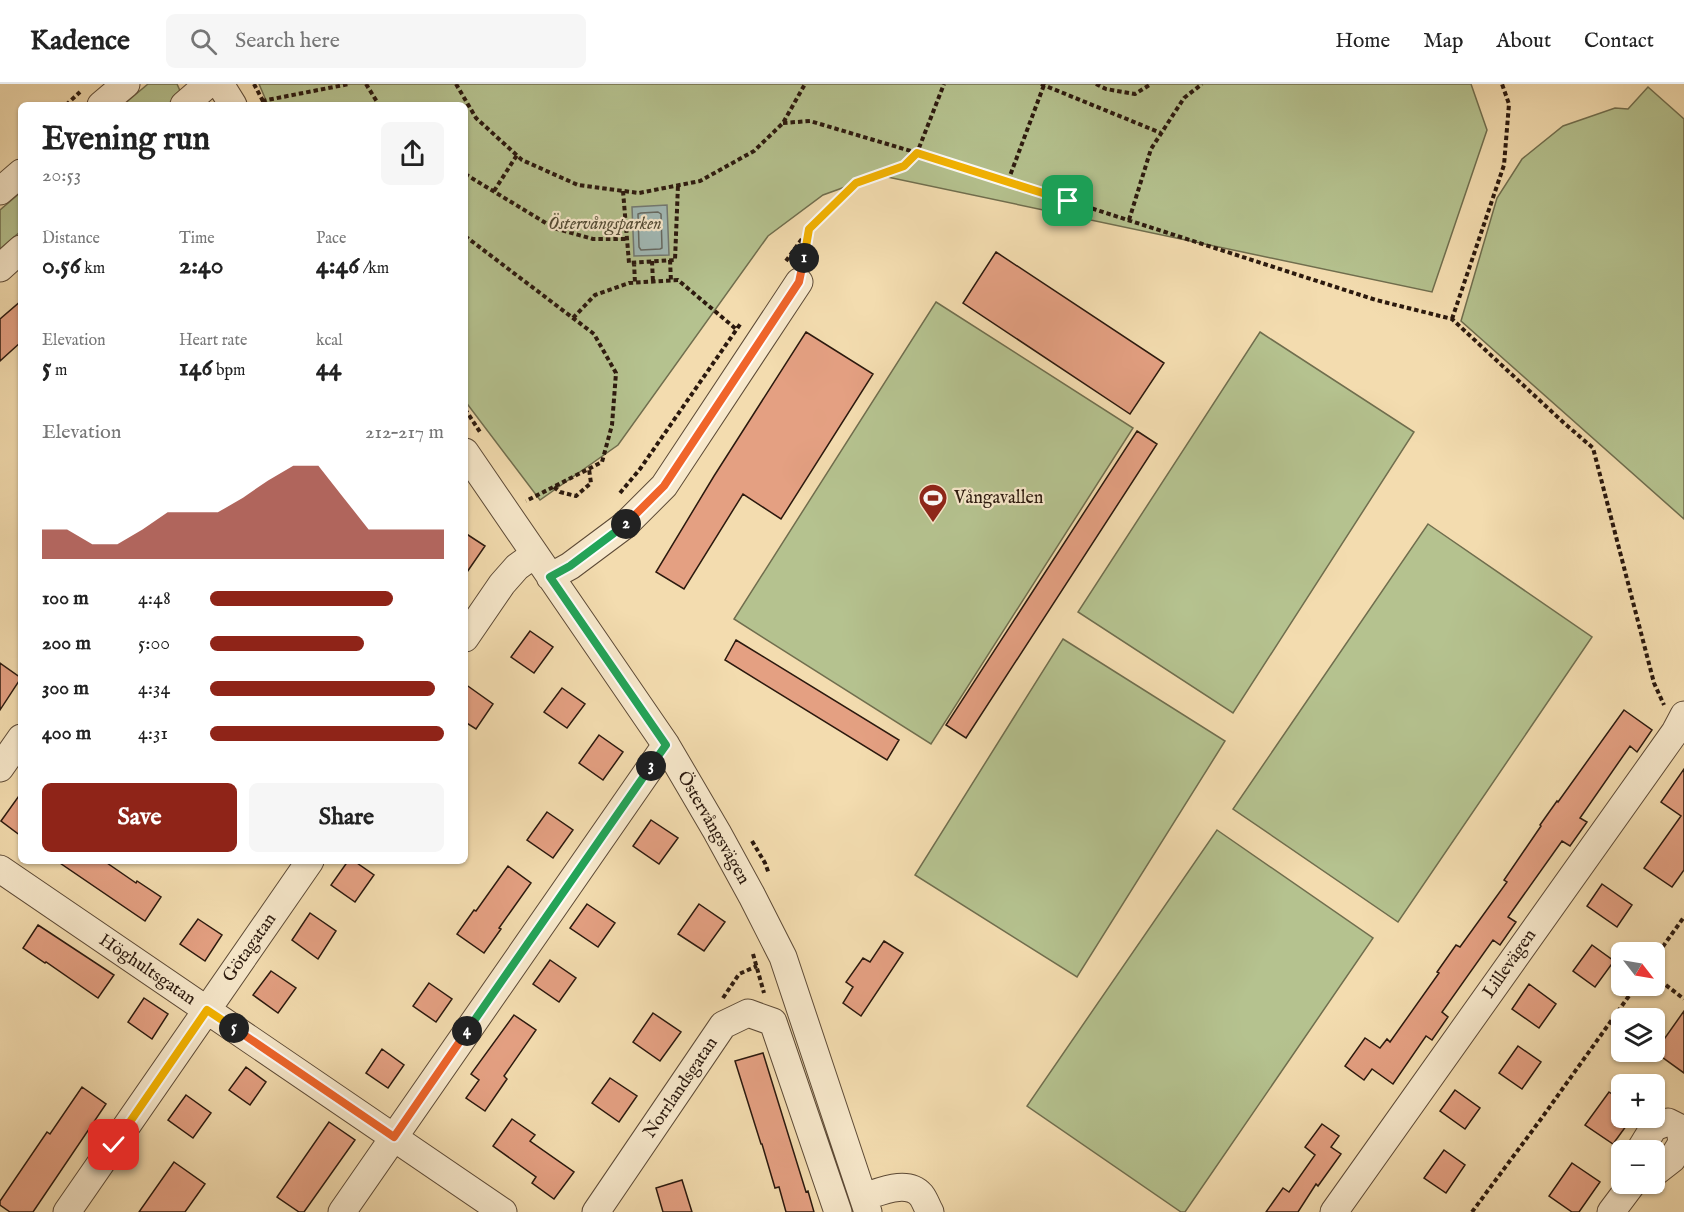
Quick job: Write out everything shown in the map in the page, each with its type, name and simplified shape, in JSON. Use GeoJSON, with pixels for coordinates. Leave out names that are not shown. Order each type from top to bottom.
{"type":"FeatureCollection","features":[{"type":"Feature","properties":{"kind":"street"},"geometry":{"type":"LineString","coordinates":[[105,102],[126,84]]}},
{"type":"Feature","properties":{"kind":"street"},"geometry":{"type":"LineString","coordinates":[[187,102],[208,84]]}},
{"type":"Feature","properties":{"kind":"street"},"geometry":{"type":"LineString","coordinates":[[220,84],[231,102]]}},
{"type":"Feature","properties":{"kind":"street"},"geometry":{"type":"LineString","coordinates":[[0,191],[18,176]]}},
{"type":"Feature","properties":{"kind":"street"},"geometry":{"type":"LineString","coordinates":[[0,268],[18,252]]}},
{"type":"Feature","properties":{"kind":"street"},"geometry":{"type":"LineString","coordinates":[[550,577],[570,566],[625,525],[664,486],[790,274]]}},
{"type":"Feature","properties":{"kind":"street","name":"Östervångsvägen"},"geometry":{"type":"LineString","coordinates":[[468,456],[666,745],[722,841],[783,957],[865,1204]]}},
{"type":"Feature","properties":{"kind":"street"},"geometry":{"type":"LineString","coordinates":[[468,634],[502,584],[517,567],[535,554]]}},
{"type":"Feature","properties":{"kind":"street","name":"Lillevägen"},"geometry":{"type":"LineString","coordinates":[[1334,1212],[1679,724]]}},
{"type":"Feature","properties":{"kind":"street"},"geometry":{"type":"LineString","coordinates":[[0,768],[18,742]]}},
{"type":"Feature","properties":{"kind":"street"},"geometry":{"type":"LineString","coordinates":[[342,1212],[666,745]]}},
{"type":"Feature","properties":{"kind":"street","name":"Götagatan"},"geometry":{"type":"LineString","coordinates":[[67,1212],[308,864]]}},
{"type":"Feature","properties":{"kind":"street","name":"Höghultsgatan"},"geometry":{"type":"LineString","coordinates":[[0,869],[503,1212]]}},
{"type":"Feature","properties":{"kind":"street","name":"Norrlandsgatan"},"geometry":{"type":"LineString","coordinates":[[596,1212],[723,1025],[748,1013],[773,1022],[838,1212]]}},
{"type":"Feature","properties":{"kind":"street"},"geometry":{"type":"LineString","coordinates":[[1646,1140],[1654,1127],[1668,1122],[1680,1128],[1682,1143],[1672,1159],[1665,1164]]}},
{"type":"Feature","properties":{"kind":"street"},"geometry":{"type":"LineString","coordinates":[[865,1204],[886,1190],[905,1186],[920,1194],[930,1212]]}},
{"type":"Feature","properties":{"kind":"street"},"geometry":{"type":"LineString","coordinates":[[1611,1212],[1624,1194]]}},
{"type":"Feature","properties":{"kind":"path"},"geometry":{"type":"LineString","coordinates":[[254,84],[263,102]]}},
{"type":"Feature","properties":{"kind":"path"},"geometry":{"type":"LineString","coordinates":[[268,102],[349,84]]}},
{"type":"Feature","properties":{"kind":"path"},"geometry":{"type":"LineString","coordinates":[[366,84],[377,102]]}},
{"type":"Feature","properties":{"kind":"path"},"geometry":{"type":"LineString","coordinates":[[456,84],[467,102]]}},
{"type":"Feature","properties":{"kind":"path"},"geometry":{"type":"LineString","coordinates":[[468,104],[476,118],[522,160],[578,185],[639,193],[700,181],[754,151],[783,123],[805,84]]}},
{"type":"Feature","properties":{"kind":"path"},"geometry":{"type":"LineString","coordinates":[[790,274],[809,229],[856,183],[904,166],[917,153],[944,84]]}},
{"type":"Feature","properties":{"kind":"path"},"geometry":{"type":"LineString","coordinates":[[1008,181],[1042,84],[1161,133]]}},
{"type":"Feature","properties":{"kind":"path"},"geometry":{"type":"LineString","coordinates":[[1096,84],[1106,89],[1135,94],[1151,84]]}},
{"type":"Feature","properties":{"kind":"path"},"geometry":{"type":"LineString","coordinates":[[1129,220],[1151,149],[1184,98],[1202,84]]}},
{"type":"Feature","properties":{"kind":"path"},"geometry":{"type":"LineString","coordinates":[[1452,319],[1504,165],[1509,104],[1502,84]]}},
{"type":"Feature","properties":{"kind":"path"},"geometry":{"type":"LineString","coordinates":[[783,123],[810,121],[1008,181],[1376,300],[1452,319],[1593,448],[1654,682],[1679,724]]}},
{"type":"Feature","properties":{"kind":"path"},"geometry":{"type":"LineString","coordinates":[[494,192],[516,155]]}},
{"type":"Feature","properties":{"kind":"path"},"geometry":{"type":"LineString","coordinates":[[468,176],[554,228],[593,240],[627,239]]}},
{"type":"Feature","properties":{"kind":"path"},"geometry":{"type":"LineString","coordinates":[[623,191],[629,263],[675,260],[678,185]]}},
{"type":"Feature","properties":{"kind":"path"},"geometry":{"type":"LineString","coordinates":[[790,274],[809,229]]}},
{"type":"Feature","properties":{"kind":"path"},"geometry":{"type":"LineString","coordinates":[[468,238],[594,334],[616,373],[612,425],[602,462],[526,501]]}},
{"type":"Feature","properties":{"kind":"path"},"geometry":{"type":"LineString","coordinates":[[670,260],[671,281]]}},
{"type":"Feature","properties":{"kind":"path"},"geometry":{"type":"LineString","coordinates":[[652,261],[653,282]]}},
{"type":"Feature","properties":{"kind":"path"},"geometry":{"type":"LineString","coordinates":[[634,262],[636,283]]}},
{"type":"Feature","properties":{"kind":"path"},"geometry":{"type":"LineString","coordinates":[[573,318],[595,295],[629,283],[678,280],[736,329]]}},
{"type":"Feature","properties":{"kind":"path"},"geometry":{"type":"LineString","coordinates":[[614,500],[640,469],[741,322]]}},
{"type":"Feature","properties":{"kind":"path"},"geometry":{"type":"LineString","coordinates":[[554,487],[560,492],[576,496],[591,483],[589,469]]}},
{"type":"Feature","properties":{"kind":"path"},"geometry":{"type":"LineString","coordinates":[[1665,944],[1684,917]]}},
{"type":"Feature","properties":{"kind":"path"},"geometry":{"type":"LineString","coordinates":[[719,1004],[739,974],[783,957]]}},
{"type":"Feature","properties":{"kind":"path"},"geometry":{"type":"LineString","coordinates":[[1665,984],[1684,999]]}},
{"type":"Feature","properties":{"kind":"path"},"geometry":{"type":"LineString","coordinates":[[1472,1212],[1629,996]]}},
{"type":"Feature","properties":{"kind":"green space"},"geometry":{"type":"Polygon","coordinates":[[[148,84],[177,84],[181,93],[170,102],[127,102],[148,84]]]}},
{"type":"Feature","properties":{"kind":"green space","name":"Östervångsparken"},"geometry":{"type":"Polygon","coordinates":[[[259,84],[1471,84],[1487,130],[1432,292],[878,175],[823,195],[768,236],[618,445],[540,500],[468,405],[468,102],[267,102],[259,84]]]}},
{"type":"Feature","properties":{"kind":"green space"},"geometry":{"type":"Polygon","coordinates":[[[1648,87],[1684,119],[1684,519],[1461,321],[1497,198],[1522,159],[1563,126],[1615,108],[1628,109],[1648,87]]]}},
{"type":"Feature","properties":{"kind":"green space"},"geometry":{"type":"Polygon","coordinates":[[[18,195],[18,234],[0,249],[0,210],[18,195]]]}},
{"type":"Feature","properties":{"kind":"green space","name":"Vångavallen"},"geometry":{"type":"Polygon","coordinates":[[[936,302],[1133,428],[931,744],[734,619],[936,302]]]}},
{"type":"Feature","properties":{"kind":"green space"},"geometry":{"type":"Polygon","coordinates":[[[1260,332],[1414,432],[1233,713],[1078,612],[1260,332]]]}},
{"type":"Feature","properties":{"kind":"green space"},"geometry":{"type":"Polygon","coordinates":[[[1428,524],[1592,637],[1398,922],[1233,809],[1428,524]]]}},
{"type":"Feature","properties":{"kind":"green space"},"geometry":{"type":"Polygon","coordinates":[[[1063,639],[1225,741],[1077,977],[915,875],[1063,639]]]}},
{"type":"Feature","properties":{"kind":"green space"},"geometry":{"type":"Polygon","coordinates":[[[1217,830],[1373,938],[1185,1212],[1181,1212],[1027,1106],[1217,830]]]}},
{"type":"Feature","properties":{"kind":"water"},"geometry":{"type":"Polygon","coordinates":[[[667,205],[669,255],[634,256],[632,207],[667,205]]]}},
{"type":"Feature","properties":{"kind":"building"},"geometry":{"type":"Polygon","coordinates":[[[996,252],[1164,363],[1130,414],[963,303],[996,252]]]}},
{"type":"Feature","properties":{"kind":"building"},"geometry":{"type":"Polygon","coordinates":[[[18,304],[18,345],[0,361],[0,319],[18,304]]]}},
{"type":"Feature","properties":{"kind":"building"},"geometry":{"type":"Polygon","coordinates":[[[806,332],[873,374],[781,519],[743,494],[684,589],[656,572],[806,332]]]}},
{"type":"Feature","properties":{"kind":"building"},"geometry":{"type":"Polygon","coordinates":[[[1137,431],[1157,444],[966,738],[946,725],[1137,431]]]}},
{"type":"Feature","properties":{"kind":"building"},"geometry":{"type":"Polygon","coordinates":[[[468,535],[485,546],[468,571],[468,535]]]}},
{"type":"Feature","properties":{"kind":"building"},"geometry":{"type":"Polygon","coordinates":[[[530,631],[553,647],[534,673],[511,657],[530,631]]]}},
{"type":"Feature","properties":{"kind":"building"},"geometry":{"type":"Polygon","coordinates":[[[736,640],[899,740],[887,760],[725,660],[736,640]]]}},
{"type":"Feature","properties":{"kind":"building"},"geometry":{"type":"Polygon","coordinates":[[[0,663],[18,676],[18,683],[0,710],[0,663]]]}},
{"type":"Feature","properties":{"kind":"building"},"geometry":{"type":"Polygon","coordinates":[[[468,686],[493,704],[476,729],[468,724],[468,686]]]}},
{"type":"Feature","properties":{"kind":"building"},"geometry":{"type":"Polygon","coordinates":[[[562,688],[585,704],[567,728],[544,712],[562,688]]]}},
{"type":"Feature","properties":{"kind":"building"},"geometry":{"type":"Polygon","coordinates":[[[1624,710],[1652,730],[1637,752],[1630,746],[1580,818],[1587,822],[1570,846],[1562,841],[1508,917],[1516,922],[1500,945],[1493,940],[1442,1012],[1448,1017],[1432,1040],[1426,1036],[1393,1084],[1372,1069],[1364,1080],[1345,1066],[1365,1038],[1380,1048],[1387,1039],[1390,1042],[1456,945],[1460,947],[1507,882],[1504,880],[1540,825],[1624,710]]]}},
{"type":"Feature","properties":{"kind":"building"},"geometry":{"type":"Polygon","coordinates":[[[599,735],[623,752],[603,780],[579,763],[599,735]]]}},
{"type":"Feature","properties":{"kind":"building"},"geometry":{"type":"Polygon","coordinates":[[[1684,769],[1684,870],[1672,887],[1644,868],[1681,816],[1661,802],[1684,769]]]}},
{"type":"Feature","properties":{"kind":"building"},"geometry":{"type":"Polygon","coordinates":[[[18,797],[18,834],[1,821],[18,797]]]}},
{"type":"Feature","properties":{"kind":"building"},"geometry":{"type":"Polygon","coordinates":[[[547,812],[573,830],[553,858],[527,840],[547,812]]]}},
{"type":"Feature","properties":{"kind":"building"},"geometry":{"type":"Polygon","coordinates":[[[651,820],[678,838],[659,864],[633,846],[651,820]]]}},
{"type":"Feature","properties":{"kind":"building"},"geometry":{"type":"Polygon","coordinates":[[[61,864],[108,864],[161,897],[145,921],[61,864]]]}},
{"type":"Feature","properties":{"kind":"building"},"geometry":{"type":"Polygon","coordinates":[[[346,864],[358,864],[374,875],[355,902],[331,885],[346,864]]]}},
{"type":"Feature","properties":{"kind":"building"},"geometry":{"type":"Polygon","coordinates":[[[508,866],[531,883],[484,953],[457,934],[508,866]]]}},
{"type":"Feature","properties":{"kind":"building"},"geometry":{"type":"Polygon","coordinates":[[[1602,884],[1632,905],[1617,927],[1587,906],[1602,884]]]}},
{"type":"Feature","properties":{"kind":"building"},"geometry":{"type":"Polygon","coordinates":[[[587,904],[615,923],[598,947],[570,928],[587,904]]]}},
{"type":"Feature","properties":{"kind":"building"},"geometry":{"type":"Polygon","coordinates":[[[699,904],[725,922],[704,951],[678,934],[699,904]]]}},
{"type":"Feature","properties":{"kind":"building"},"geometry":{"type":"Polygon","coordinates":[[[310,913],[336,931],[318,959],[292,940],[310,913]]]}},
{"type":"Feature","properties":{"kind":"building"},"geometry":{"type":"Polygon","coordinates":[[[198,919],[222,935],[205,961],[180,944],[198,919]]]}},
{"type":"Feature","properties":{"kind":"building"},"geometry":{"type":"Polygon","coordinates":[[[38,925],[114,975],[98,998],[23,948],[38,925]]]}},
{"type":"Feature","properties":{"kind":"building"},"geometry":{"type":"Polygon","coordinates":[[[884,941],[903,953],[861,1016],[843,1003],[853,987],[846,982],[863,958],[870,962],[884,941]]]}},
{"type":"Feature","properties":{"kind":"building"},"geometry":{"type":"Polygon","coordinates":[[[1592,945],[1611,959],[1611,965],[1595,987],[1573,971],[1592,945]]]}},
{"type":"Feature","properties":{"kind":"building"},"geometry":{"type":"Polygon","coordinates":[[[550,960],[576,978],[559,1002],[533,984],[550,960]]]}},
{"type":"Feature","properties":{"kind":"building"},"geometry":{"type":"Polygon","coordinates":[[[271,971],[296,988],[278,1013],[253,995],[271,971]]]}},
{"type":"Feature","properties":{"kind":"building"},"geometry":{"type":"Polygon","coordinates":[[[429,983],[452,999],[436,1022],[413,1006],[429,983]]]}},
{"type":"Feature","properties":{"kind":"building"},"geometry":{"type":"Polygon","coordinates":[[[1529,984],[1556,1004],[1539,1028],[1512,1009],[1529,984]]]}},
{"type":"Feature","properties":{"kind":"building"},"geometry":{"type":"Polygon","coordinates":[[[144,998],[168,1014],[152,1039],[128,1022],[144,998]]]}},
{"type":"Feature","properties":{"kind":"building"},"geometry":{"type":"Polygon","coordinates":[[[1684,1011],[1684,1073],[1665,1059],[1665,1038],[1684,1011]]]}},
{"type":"Feature","properties":{"kind":"building"},"geometry":{"type":"Polygon","coordinates":[[[653,1013],[681,1032],[660,1061],[633,1042],[653,1013]]]}},
{"type":"Feature","properties":{"kind":"building"},"geometry":{"type":"Polygon","coordinates":[[[514,1015],[536,1030],[504,1076],[507,1079],[485,1111],[466,1098],[479,1080],[471,1074],[514,1015]]]}},
{"type":"Feature","properties":{"kind":"building"},"geometry":{"type":"Polygon","coordinates":[[[1518,1046],[1541,1062],[1522,1089],[1499,1073],[1518,1046]]]}},
{"type":"Feature","properties":{"kind":"building"},"geometry":{"type":"Polygon","coordinates":[[[382,1049],[404,1065],[388,1088],[366,1073],[382,1049]]]}},
{"type":"Feature","properties":{"kind":"building"},"geometry":{"type":"Polygon","coordinates":[[[763,1053],[814,1212],[786,1212],[779,1187],[775,1188],[735,1061],[763,1053]]]}},
{"type":"Feature","properties":{"kind":"building"},"geometry":{"type":"Polygon","coordinates":[[[246,1067],[266,1082],[250,1105],[229,1090],[246,1067]]]}},
{"type":"Feature","properties":{"kind":"building"},"geometry":{"type":"Polygon","coordinates":[[[610,1078],[637,1096],[619,1122],[592,1103],[610,1078]]]}},
{"type":"Feature","properties":{"kind":"building"},"geometry":{"type":"Polygon","coordinates":[[[82,1087],[106,1104],[33,1212],[10,1212],[0,1205],[0,1201],[47,1132],[50,1134],[82,1087]]]}},
{"type":"Feature","properties":{"kind":"building"},"geometry":{"type":"Polygon","coordinates":[[[1455,1090],[1480,1108],[1465,1129],[1440,1111],[1455,1090]]]}},
{"type":"Feature","properties":{"kind":"building"},"geometry":{"type":"Polygon","coordinates":[[[1609,1092],[1611,1093],[1611,1128],[1625,1128],[1616,1140],[1611,1140],[1611,1143],[1585,1125],[1609,1092]]]}},
{"type":"Feature","properties":{"kind":"building"},"geometry":{"type":"Polygon","coordinates":[[[186,1095],[211,1113],[193,1138],[168,1120],[186,1095]]]}},
{"type":"Feature","properties":{"kind":"building"},"geometry":{"type":"Polygon","coordinates":[[[512,1119],[535,1135],[530,1141],[574,1172],[554,1199],[532,1183],[536,1177],[493,1146],[512,1119]]]}},
{"type":"Feature","properties":{"kind":"building"},"geometry":{"type":"Polygon","coordinates":[[[329,1122],[355,1140],[304,1212],[299,1212],[277,1197],[329,1122]]]}},
{"type":"Feature","properties":{"kind":"building"},"geometry":{"type":"Polygon","coordinates":[[[1322,1124],[1339,1136],[1331,1147],[1341,1154],[1318,1186],[1316,1184],[1298,1212],[1266,1212],[1283,1188],[1289,1192],[1315,1155],[1305,1147],[1322,1124]]]}},
{"type":"Feature","properties":{"kind":"building"},"geometry":{"type":"Polygon","coordinates":[[[1444,1150],[1465,1165],[1446,1193],[1424,1178],[1444,1150]]]}},
{"type":"Feature","properties":{"kind":"building"},"geometry":{"type":"Polygon","coordinates":[[[174,1162],[205,1184],[185,1212],[139,1212],[174,1162]]]}},
{"type":"Feature","properties":{"kind":"building"},"geometry":{"type":"Polygon","coordinates":[[[1572,1163],[1600,1182],[1579,1212],[1572,1212],[1549,1196],[1572,1163]]]}},
{"type":"Feature","properties":{"kind":"building"},"geometry":{"type":"Polygon","coordinates":[[[682,1180],[692,1212],[663,1212],[656,1188],[682,1180]]]}},
{"type":"Feature","properties":{"kind":"place","name":"Vångavallen"},"geometry":{"type":"Point","coordinates":[933,524]}},
{"type":"Feature","properties":{"kind":"route"},"geometry":{"type":"LineString","coordinates":[[114,1145],[207,1010],[394,1137],[666,745],[550,577],[570,566],[625,525],[664,486],[799,282],[809,229],[856,183],[904,166],[917,153],[1068,201]]}}]}
